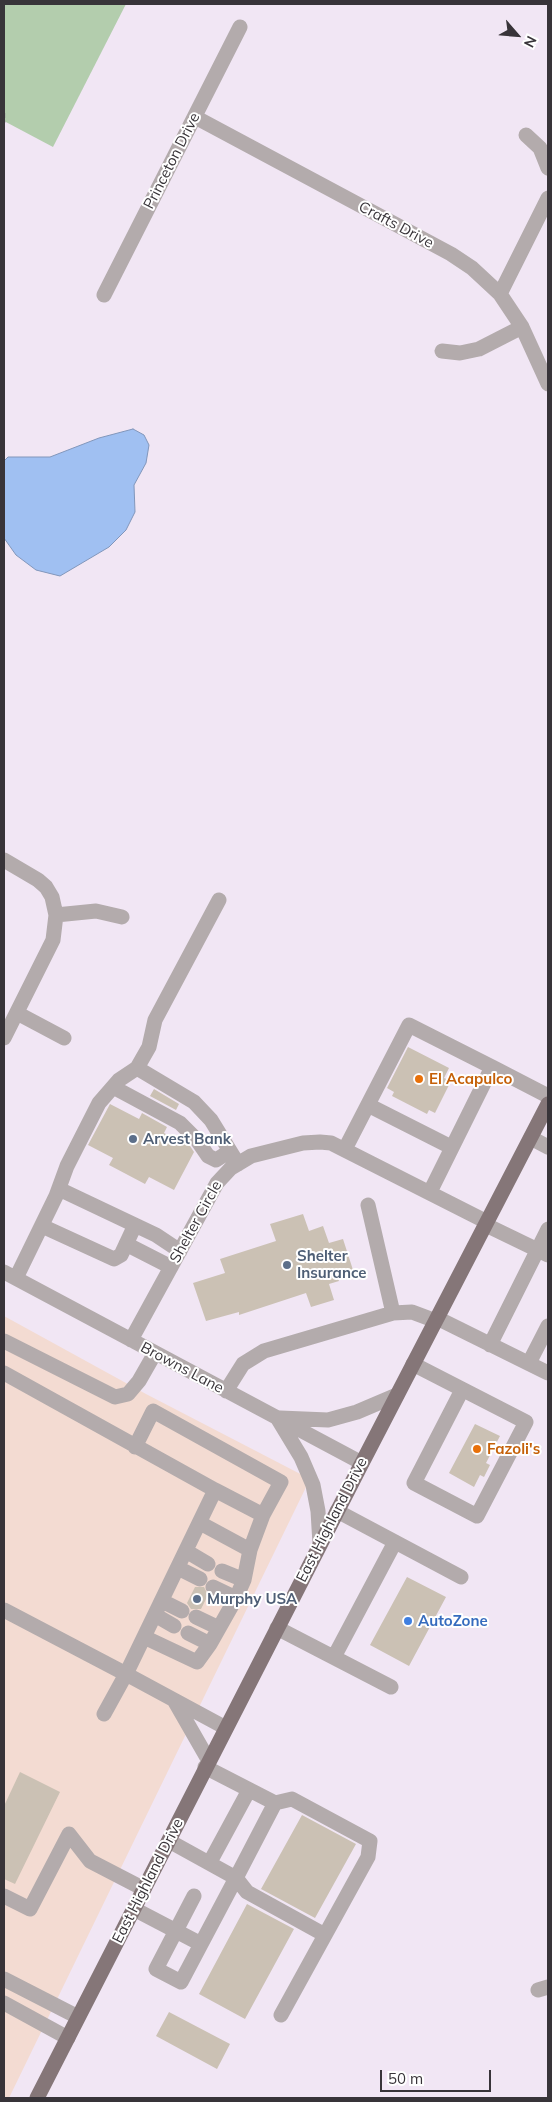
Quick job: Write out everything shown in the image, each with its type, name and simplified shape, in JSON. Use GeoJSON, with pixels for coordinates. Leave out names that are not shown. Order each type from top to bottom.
{"type":"FeatureCollection","features":[{"type":"Feature","properties":{"kind":"main road","name":"East Highland Drive"},"geometry":{"type":"LineString","coordinates":[[37,2098],[320,1544],[548,1104]]}},
{"type":"Feature","properties":{"kind":"street","name":"Princeton Drive"},"geometry":{"type":"LineString","coordinates":[[104,296],[240,27]]}},
{"type":"Feature","properties":{"kind":"street","name":"Crafts Drive"},"geometry":{"type":"LineString","coordinates":[[194,117],[451,254],[472,268],[500,294],[522,327],[548,384]]}},
{"type":"Feature","properties":{"kind":"street"},"geometry":{"type":"LineString","coordinates":[[526,135],[540,148],[548,168]]}},
{"type":"Feature","properties":{"kind":"street"},"geometry":{"type":"LineString","coordinates":[[500,294],[548,198]]}},
{"type":"Feature","properties":{"kind":"street"},"geometry":{"type":"LineString","coordinates":[[442,351],[460,353],[479,349],[522,327]]}},
{"type":"Feature","properties":{"kind":"street"},"geometry":{"type":"LineString","coordinates":[[4,860],[38,880],[46,887],[52,897],[56,915],[53,940],[4,1038]]}},
{"type":"Feature","properties":{"kind":"street"},"geometry":{"type":"LineString","coordinates":[[10,1275],[42,1226],[67,1166],[99,1103],[119,1080],[137,1068],[150,1047],[156,1020],[218,900]]}},
{"type":"Feature","properties":{"kind":"street"},"geometry":{"type":"LineString","coordinates":[[56,915],[96,911],[122,917]]}},
{"type":"Feature","properties":{"kind":"street"},"geometry":{"type":"LineString","coordinates":[[17,1013],[64,1038]]}},
{"type":"Feature","properties":{"kind":"street"},"geometry":{"type":"LineString","coordinates":[[345,1149],[409,1024],[548,1096]]}},
{"type":"Feature","properties":{"kind":"street"},"geometry":{"type":"LineString","coordinates":[[430,1192],[450,1147],[492,1067]]}},
{"type":"Feature","properties":{"kind":"street"},"geometry":{"type":"LineString","coordinates":[[113,1086],[180,1122],[197,1140],[208,1156],[216,1160],[234,1158],[211,1120],[194,1102],[137,1068]]}},
{"type":"Feature","properties":{"kind":"street"},"geometry":{"type":"LineString","coordinates":[[368,1105],[450,1147]]}},
{"type":"Feature","properties":{"kind":"street"},"geometry":{"type":"LineString","coordinates":[[531,1138],[548,1147]]}},
{"type":"Feature","properties":{"kind":"street","name":"Shelter Circle"},"geometry":{"type":"LineString","coordinates":[[131,1340],[217,1183],[231,1168],[234,1158],[251,1156],[303,1143],[320,1142],[345,1149],[543,1253]]}},
{"type":"Feature","properties":{"kind":"street"},"geometry":{"type":"LineString","coordinates":[[59,1189],[135,1225],[180,1251]]}},
{"type":"Feature","properties":{"kind":"street"},"geometry":{"type":"LineString","coordinates":[[368,1205],[393,1313]]}},
{"type":"Feature","properties":{"kind":"street"},"geometry":{"type":"LineString","coordinates":[[42,1226],[114,1259],[121,1255],[135,1225]]}},
{"type":"Feature","properties":{"kind":"street"},"geometry":{"type":"LineString","coordinates":[[490,1345],[543,1253],[548,1229]]}},
{"type":"Feature","properties":{"kind":"street"},"geometry":{"type":"LineString","coordinates":[[126,1244],[171,1267]]}},
{"type":"Feature","properties":{"kind":"street","name":"Browns Lane"},"geometry":{"type":"LineString","coordinates":[[10,1275],[362,1463]]}},
{"type":"Feature","properties":{"kind":"street"},"geometry":{"type":"LineString","coordinates":[[226,1391],[243,1364],[264,1351],[393,1313],[412,1312],[436,1320],[548,1373]]}},
{"type":"Feature","properties":{"kind":"street"},"geometry":{"type":"LineString","coordinates":[[529,1364],[548,1326]]}},
{"type":"Feature","properties":{"kind":"street"},"geometry":{"type":"LineString","coordinates":[[4,1341],[115,1397],[128,1394],[155,1353]]}},
{"type":"Feature","properties":{"kind":"street"},"geometry":{"type":"LineString","coordinates":[[413,1364],[526,1422],[477,1516],[414,1483],[462,1390]]}},
{"type":"Feature","properties":{"kind":"street"},"geometry":{"type":"LineString","coordinates":[[4,1372],[134,1447],[263,1515]]}},
{"type":"Feature","properties":{"kind":"street"},"geometry":{"type":"LineString","coordinates":[[277,1418],[328,1420],[357,1412],[397,1395]]}},
{"type":"Feature","properties":{"kind":"street"},"geometry":{"type":"LineString","coordinates":[[134,1447],[153,1411],[281,1482],[263,1515],[250,1550],[244,1580],[236,1598],[210,1644],[197,1662],[144,1637]]}},
{"type":"Feature","properties":{"kind":"street"},"geometry":{"type":"LineString","coordinates":[[277,1418],[302,1457],[313,1485],[318,1510],[320,1544]]}},
{"type":"Feature","properties":{"kind":"street"},"geometry":{"type":"LineString","coordinates":[[104,1714],[126,1674],[216,1490]]}},
{"type":"Feature","properties":{"kind":"street"},"geometry":{"type":"LineString","coordinates":[[337,1511],[461,1577]]}},
{"type":"Feature","properties":{"kind":"street"},"geometry":{"type":"LineString","coordinates":[[200,1523],[250,1550]]}},
{"type":"Feature","properties":{"kind":"street"},"geometry":{"type":"LineString","coordinates":[[334,1657],[395,1542]]}},
{"type":"Feature","properties":{"kind":"street"},"geometry":{"type":"LineString","coordinates":[[186,1551],[208,1564]]}},
{"type":"Feature","properties":{"kind":"street"},"geometry":{"type":"LineString","coordinates":[[178,1568],[236,1598]]}},
{"type":"Feature","properties":{"kind":"street"},"geometry":{"type":"LineString","coordinates":[[222,1570],[244,1580]]}},
{"type":"Feature","properties":{"kind":"street"},"geometry":{"type":"LineString","coordinates":[[162,1601],[219,1628]]}},
{"type":"Feature","properties":{"kind":"street"},"geometry":{"type":"LineString","coordinates":[[4,1610],[226,1728]]}},
{"type":"Feature","properties":{"kind":"street"},"geometry":{"type":"LineString","coordinates":[[155,1615],[174,1626]]}},
{"type":"Feature","properties":{"kind":"street"},"geometry":{"type":"LineString","coordinates":[[277,1628],[391,1687]]}},
{"type":"Feature","properties":{"kind":"street"},"geometry":{"type":"LineString","coordinates":[[188,1633],[210,1644]]}},
{"type":"Feature","properties":{"kind":"street"},"geometry":{"type":"LineString","coordinates":[[174,1700],[207,1764],[249,1790],[275,1802],[292,1799],[370,1841],[368,1857],[281,2015]]}},
{"type":"Feature","properties":{"kind":"street"},"geometry":{"type":"LineString","coordinates":[[210,1862],[249,1790]]}},
{"type":"Feature","properties":{"kind":"street"},"geometry":{"type":"LineString","coordinates":[[194,1896],[156,1969],[182,1982],[275,1802]]}},
{"type":"Feature","properties":{"kind":"street"},"geometry":{"type":"LineString","coordinates":[[5,1901],[30,1909],[70,1834],[90,1861],[144,1889]]}},
{"type":"Feature","properties":{"kind":"street"},"geometry":{"type":"LineString","coordinates":[[169,1841],[236,1878],[247,1892],[325,1934]]}},
{"type":"Feature","properties":{"kind":"street"},"geometry":{"type":"LineString","coordinates":[[134,1909],[202,1944]]}},
{"type":"Feature","properties":{"kind":"street"},"geometry":{"type":"LineString","coordinates":[[4,1979],[78,2017]]}},
{"type":"Feature","properties":{"kind":"street"},"geometry":{"type":"LineString","coordinates":[[4,2003],[68,2038]]}},
{"type":"Feature","properties":{"kind":"path"},"geometry":{"type":"LineString","coordinates":[[4,113],[4,123]]}},
{"type":"Feature","properties":{"kind":"shaded area"},"geometry":{"type":"Polygon","coordinates":[[[4,1316],[146,1394],[310,1479],[9,2098],[4,2098],[4,1316]]]}},
{"type":"Feature","properties":{"kind":"green space"},"geometry":{"type":"Polygon","coordinates":[[[4,4],[126,4],[53,147],[4,121],[4,4]]]}},
{"type":"Feature","properties":{"kind":"water"},"geometry":{"type":"Polygon","coordinates":[[[133,429],[144,435],[149,445],[146,463],[134,485],[135,512],[126,530],[109,547],[60,576],[36,570],[16,555],[4,538],[4,461],[8,457],[50,457],[99,438],[133,429]]]}},
{"type":"Feature","properties":{"kind":"building","name":"El Acapulco"},"geometry":{"type":"Polygon","coordinates":[[[408,1047],[449,1068],[444,1078],[451,1081],[435,1113],[429,1110],[427,1114],[392,1096],[394,1092],[387,1088],[408,1047]]]}},
{"type":"Feature","properties":{"kind":"building"},"geometry":{"type":"Polygon","coordinates":[[[154,1089],[179,1104],[176,1110],[150,1096],[154,1089]]]}},
{"type":"Feature","properties":{"kind":"building","name":"Arvest Bank"},"geometry":{"type":"Polygon","coordinates":[[[110,1104],[139,1119],[142,1113],[167,1127],[164,1133],[190,1146],[194,1152],[174,1190],[149,1177],[145,1184],[109,1165],[113,1158],[88,1145],[110,1104]]]}},
{"type":"Feature","properties":{"kind":"building","name":"Shelter Insurance"},"geometry":{"type":"Polygon","coordinates":[[[303,1214],[309,1231],[323,1226],[329,1243],[343,1239],[353,1270],[337,1276],[339,1281],[329,1284],[334,1300],[311,1307],[306,1293],[239,1315],[239,1312],[206,1321],[193,1283],[225,1273],[220,1259],[276,1241],[270,1224],[303,1214]]]}},
{"type":"Feature","properties":{"kind":"building","name":"Fazoli's"},"geometry":{"type":"Polygon","coordinates":[[[475,1424],[500,1436],[486,1463],[490,1465],[484,1477],[480,1475],[474,1487],[449,1473],[475,1424]]]}},
{"type":"Feature","properties":{"kind":"building","name":"AutoZone"},"geometry":{"type":"Polygon","coordinates":[[[407,1577],[446,1597],[409,1666],[370,1645],[407,1577]]]}},
{"type":"Feature","properties":{"kind":"building"},"geometry":{"type":"Polygon","coordinates":[[[195,1587],[204,1587],[208,1595],[201,1609],[191,1609],[187,1603],[195,1587]]]}},
{"type":"Feature","properties":{"kind":"building"},"geometry":{"type":"Polygon","coordinates":[[[20,1772],[60,1792],[15,1884],[4,1879],[4,1806],[20,1772]]]}},
{"type":"Feature","properties":{"kind":"building"},"geometry":{"type":"Polygon","coordinates":[[[302,1815],[356,1844],[315,1918],[261,1889],[302,1815]]]}},
{"type":"Feature","properties":{"kind":"building"},"geometry":{"type":"Polygon","coordinates":[[[247,1904],[294,1929],[245,2019],[199,1994],[247,1904]]]}},
{"type":"Feature","properties":{"kind":"building"},"geometry":{"type":"Polygon","coordinates":[[[169,2012],[230,2044],[217,2069],[156,2036],[169,2012]]]}},
{"type":"Feature","properties":{"kind":"place","name":"El Acapulco"},"geometry":{"type":"Point","coordinates":[419,1079]}},
{"type":"Feature","properties":{"kind":"place","name":"Arvest Bank"},"geometry":{"type":"Point","coordinates":[133,1139]}},
{"type":"Feature","properties":{"kind":"place","name":"Shelter Insurance"},"geometry":{"type":"Point","coordinates":[287,1265]}},
{"type":"Feature","properties":{"kind":"place","name":"Fazoli's"},"geometry":{"type":"Point","coordinates":[477,1449]}},
{"type":"Feature","properties":{"kind":"place","name":"Murphy USA"},"geometry":{"type":"Point","coordinates":[197,1599]}},
{"type":"Feature","properties":{"kind":"place","name":"AutoZone"},"geometry":{"type":"Point","coordinates":[408,1621]}}]}
